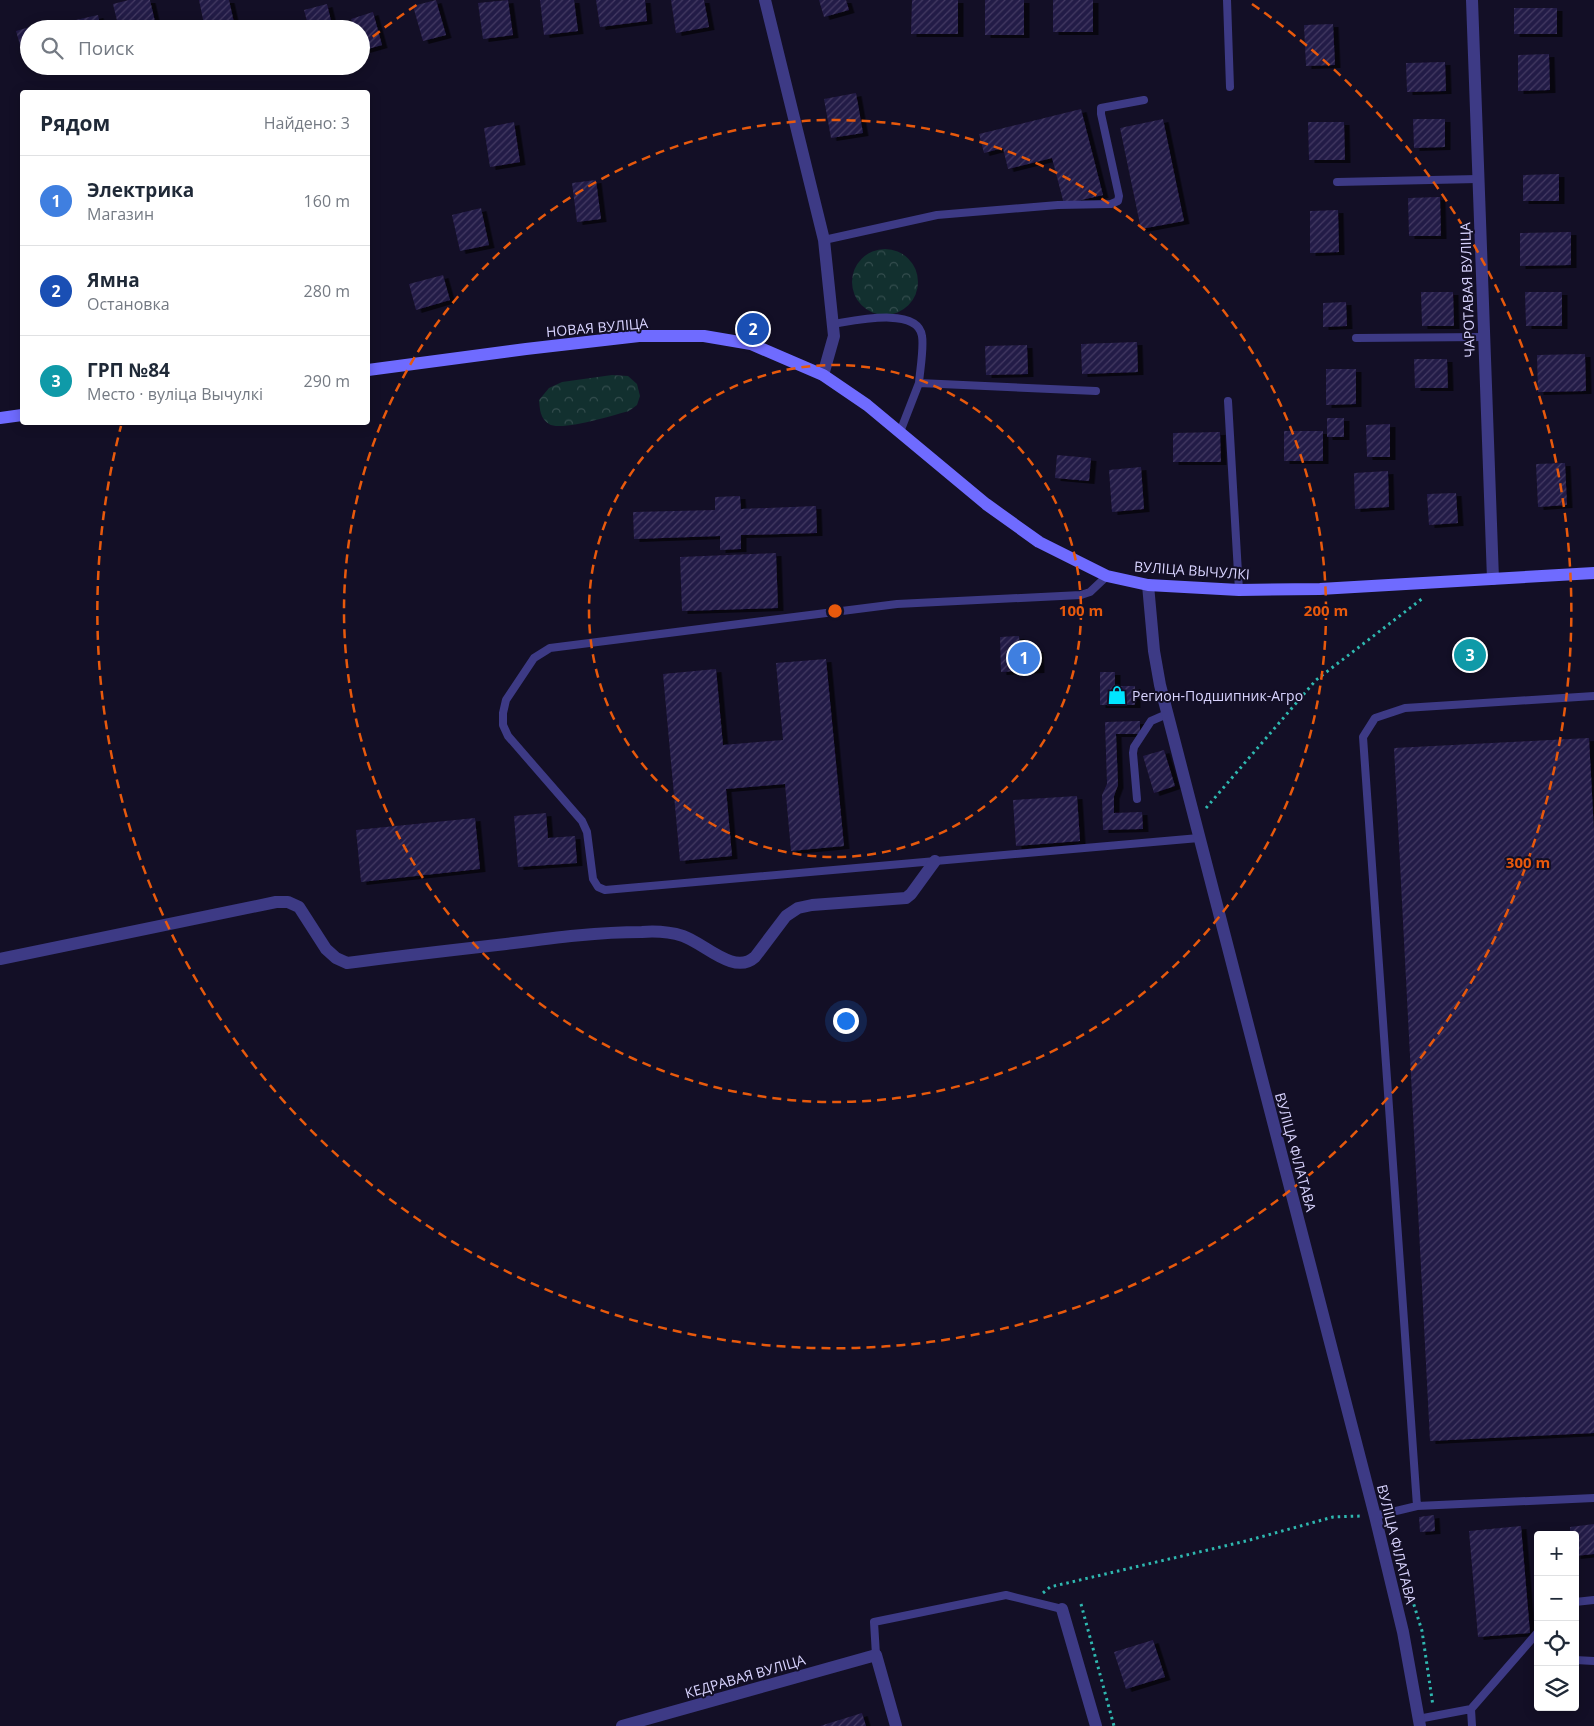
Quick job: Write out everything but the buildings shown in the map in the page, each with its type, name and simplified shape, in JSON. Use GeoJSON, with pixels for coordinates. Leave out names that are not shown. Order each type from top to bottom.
{"type":"FeatureCollection","features":[{"type":"Feature","properties":{"kind":"street"},"geometry":{"type":"LineString","coordinates":[[765,0],[824,240],[834,336],[823,375]]}},
{"type":"Feature","properties":{"kind":"street","name":"ЧАРОТАВАЯ ВУЛІЦА"},"geometry":{"type":"LineString","coordinates":[[1472,0],[1493,579]]}},
{"type":"Feature","properties":{"kind":"street","name":"НОВАЯ ВУЛІЦА"},"geometry":{"type":"LineString","coordinates":[[370,370],[639,336],[704,336],[751,344],[823,375]]}},
{"type":"Feature","properties":{"kind":"street","name":"ВУЛІЦА ВЫЧУЛКІ"},"geometry":{"type":"LineString","coordinates":[[823,375],[867,405],[986,504],[1039,542],[1107,576],[1148,585],[1239,590],[1320,589],[1594,573]]}},
{"type":"Feature","properties":{"kind":"street"},"geometry":{"type":"LineString","coordinates":[[0,418],[20,415]]}},
{"type":"Feature","properties":{"kind":"street","name":"ВУЛІЦА ФІЛАТАВА"},"geometry":{"type":"LineString","coordinates":[[1148,585],[1154,651],[1160,685],[1375,1516],[1404,1641],[1419,1722]]}},
{"type":"Feature","properties":{"kind":"street"},"geometry":{"type":"LineString","coordinates":[[0,958],[266,904],[288,902],[299,907],[326,949],[336,958],[347,962],[601,932],[658,932],[682,936],[722,958],[741,963],[749,962],[786,916],[798,908],[812,905],[906,898],[935,861]]}},
{"type":"Feature","properties":{"kind":"street"},"geometry":{"type":"LineString","coordinates":[[1062,1609],[1096,1726]]}},
{"type":"Feature","properties":{"kind":"street"},"geometry":{"type":"LineString","coordinates":[[876,1655],[896,1726]]}},
{"type":"Feature","properties":{"kind":"street","name":"КЕДРАВАЯ ВУЛІЦА"},"geometry":{"type":"LineString","coordinates":[[622,1726],[876,1655]]}},
{"type":"Feature","properties":{"kind":"lane"},"geometry":{"type":"LineString","coordinates":[[1227,0],[1230,87]]}},
{"type":"Feature","properties":{"kind":"lane"},"geometry":{"type":"LineString","coordinates":[[824,240],[937,215],[1058,205],[1111,204],[1118,201],[1119,196],[1101,108],[1144,100]]}},
{"type":"Feature","properties":{"kind":"lane"},"geometry":{"type":"LineString","coordinates":[[1337,182],[1478,179]]}},
{"type":"Feature","properties":{"kind":"lane"},"geometry":{"type":"LineString","coordinates":[[833,324],[873,318],[894,318],[906,320],[918,327],[922,336],[919,383],[900,432]]}},
{"type":"Feature","properties":{"kind":"lane"},"geometry":{"type":"LineString","coordinates":[[1356,338],[1484,337]]}},
{"type":"Feature","properties":{"kind":"lane"},"geometry":{"type":"LineString","coordinates":[[919,383],[1096,391]]}},
{"type":"Feature","properties":{"kind":"lane"},"geometry":{"type":"LineString","coordinates":[[1228,401],[1239,590]]}},
{"type":"Feature","properties":{"kind":"lane"},"geometry":{"type":"LineString","coordinates":[[1107,576],[1090,592],[1080,595],[897,604],[550,648],[534,658],[506,700],[503,725],[508,736],[582,821],[587,832],[593,879],[598,887],[605,890],[1199,838]]}},
{"type":"Feature","properties":{"kind":"lane"},"geometry":{"type":"LineString","coordinates":[[1417,1506],[1363,737],[1375,718],[1405,708],[1594,696]]}},
{"type":"Feature","properties":{"kind":"lane"},"geometry":{"type":"LineString","coordinates":[[1137,799],[1134,747],[1151,721],[1167,714]]}},
{"type":"Feature","properties":{"kind":"lane"},"geometry":{"type":"LineString","coordinates":[[1375,1516],[1417,1506],[1594,1498]]}},
{"type":"Feature","properties":{"kind":"lane"},"geometry":{"type":"LineString","coordinates":[[876,1655],[874,1622],[1006,1595],[1062,1609]]}},
{"type":"Feature","properties":{"kind":"lane"},"geometry":{"type":"LineString","coordinates":[[1579,1602],[1594,1600]]}},
{"type":"Feature","properties":{"kind":"lane"},"geometry":{"type":"LineString","coordinates":[[1419,1722],[1471,1709],[1534,1637]]}},
{"type":"Feature","properties":{"kind":"lane"},"geometry":{"type":"LineString","coordinates":[[1579,1660],[1594,1661]]}},
{"type":"Feature","properties":{"kind":"lane"},"geometry":{"type":"LineString","coordinates":[[1471,1709],[1472,1726]]}},
{"type":"Feature","properties":{"kind":"path"},"geometry":{"type":"LineString","coordinates":[[1201,814],[1316,680],[1424,597]]}},
{"type":"Feature","properties":{"kind":"path"},"geometry":{"type":"LineString","coordinates":[[1034,1602],[1050,1587],[1246,1541],[1333,1517],[1375,1516]]}},
{"type":"Feature","properties":{"kind":"path"},"geometry":{"type":"LineString","coordinates":[[1081,1604],[1114,1726]]}},
{"type":"Feature","properties":{"kind":"green space"},"geometry":{"type":"Polygon","coordinates":[[[885,249],[898,252],[908,259],[915,269],[918,282],[915,295],[908,305],[898,312],[885,315],[872,312],[862,305],[855,295],[852,282],[855,269],[862,259],[872,252],[885,249]]]}},
{"type":"Feature","properties":{"kind":"green space"},"geometry":{"type":"Polygon","coordinates":[[[612,375],[628,376],[637,384],[640,396],[637,405],[629,411],[564,426],[549,424],[544,419],[539,400],[549,388],[562,382],[612,375]]]}},
{"type":"Feature","properties":{"kind":"place","name":"Ямна"},"geometry":{"type":"Point","coordinates":[753,329]}},
{"type":"Feature","properties":{"kind":"place","name":"ГРП №84"},"geometry":{"type":"Point","coordinates":[1470,655]}},
{"type":"Feature","properties":{"kind":"place","name":"Электрика"},"geometry":{"type":"Point","coordinates":[1024,658]}},
{"type":"Feature","properties":{"kind":"place","name":"Регион-Подшипник-Агро"},"geometry":{"type":"Point","coordinates":[1117,695]}}]}
